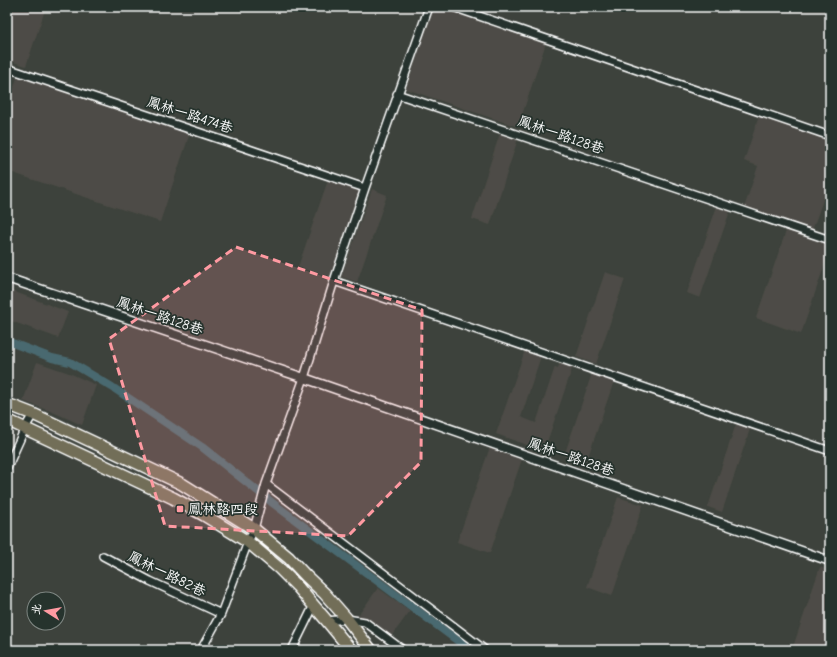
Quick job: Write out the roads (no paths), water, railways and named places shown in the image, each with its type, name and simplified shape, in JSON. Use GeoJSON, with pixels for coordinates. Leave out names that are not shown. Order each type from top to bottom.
{"type":"FeatureCollection","features":[{"type":"Feature","properties":{"kind":"main road"},"geometry":{"type":"LineString","coordinates":[[7,404],[33,414],[182,484],[254,529],[289,558],[325,594],[371,650]]}},
{"type":"Feature","properties":{"kind":"main road"},"geometry":{"type":"LineString","coordinates":[[7,420],[173,498],[248,542],[280,569],[314,605],[351,650]]}},
{"type":"Feature","properties":{"kind":"street"},"geometry":{"type":"LineString","coordinates":[[201,650],[221,614],[254,529],[265,487],[304,378],[365,188],[429,7]]}},
{"type":"Feature","properties":{"kind":"street"},"geometry":{"type":"LineString","coordinates":[[453,7],[830,136]]}},
{"type":"Feature","properties":{"kind":"street","name":"鳳林一路474巷"},"geometry":{"type":"LineString","coordinates":[[7,68],[365,188]]}},
{"type":"Feature","properties":{"kind":"street","name":"鳳林一路128巷"},"geometry":{"type":"LineString","coordinates":[[397,94],[830,240]]}},
{"type":"Feature","properties":{"kind":"street","name":"鳳林一路128巷"},"geometry":{"type":"LineString","coordinates":[[7,278],[304,378],[830,561]]}},
{"type":"Feature","properties":{"kind":"street"},"geometry":{"type":"LineString","coordinates":[[334,281],[830,451]]}},
{"type":"Feature","properties":{"kind":"street"},"geometry":{"type":"LineString","coordinates":[[7,468],[33,414]]}},
{"type":"Feature","properties":{"kind":"street"},"geometry":{"type":"LineString","coordinates":[[265,487],[485,650]]}},
{"type":"Feature","properties":{"kind":"street","name":"鳳林一路82巷"},"geometry":{"type":"LineString","coordinates":[[103,556],[150,581],[221,614]]}},
{"type":"Feature","properties":{"kind":"street"},"geometry":{"type":"LineString","coordinates":[[292,650],[314,605]]}},
{"type":"Feature","properties":{"kind":"street"},"geometry":{"type":"LineString","coordinates":[[327,621],[347,619],[365,622],[403,650]]}},
{"type":"Feature","properties":{"kind":"waterway"},"geometry":{"type":"LineString","coordinates":[[7,341],[52,358],[70,362],[112,387],[202,447],[274,504],[470,650]]}},
{"type":"Feature","properties":{"kind":"place","name":"鳳林路四段"},"geometry":{"type":"Point","coordinates":[180,509]}}]}
